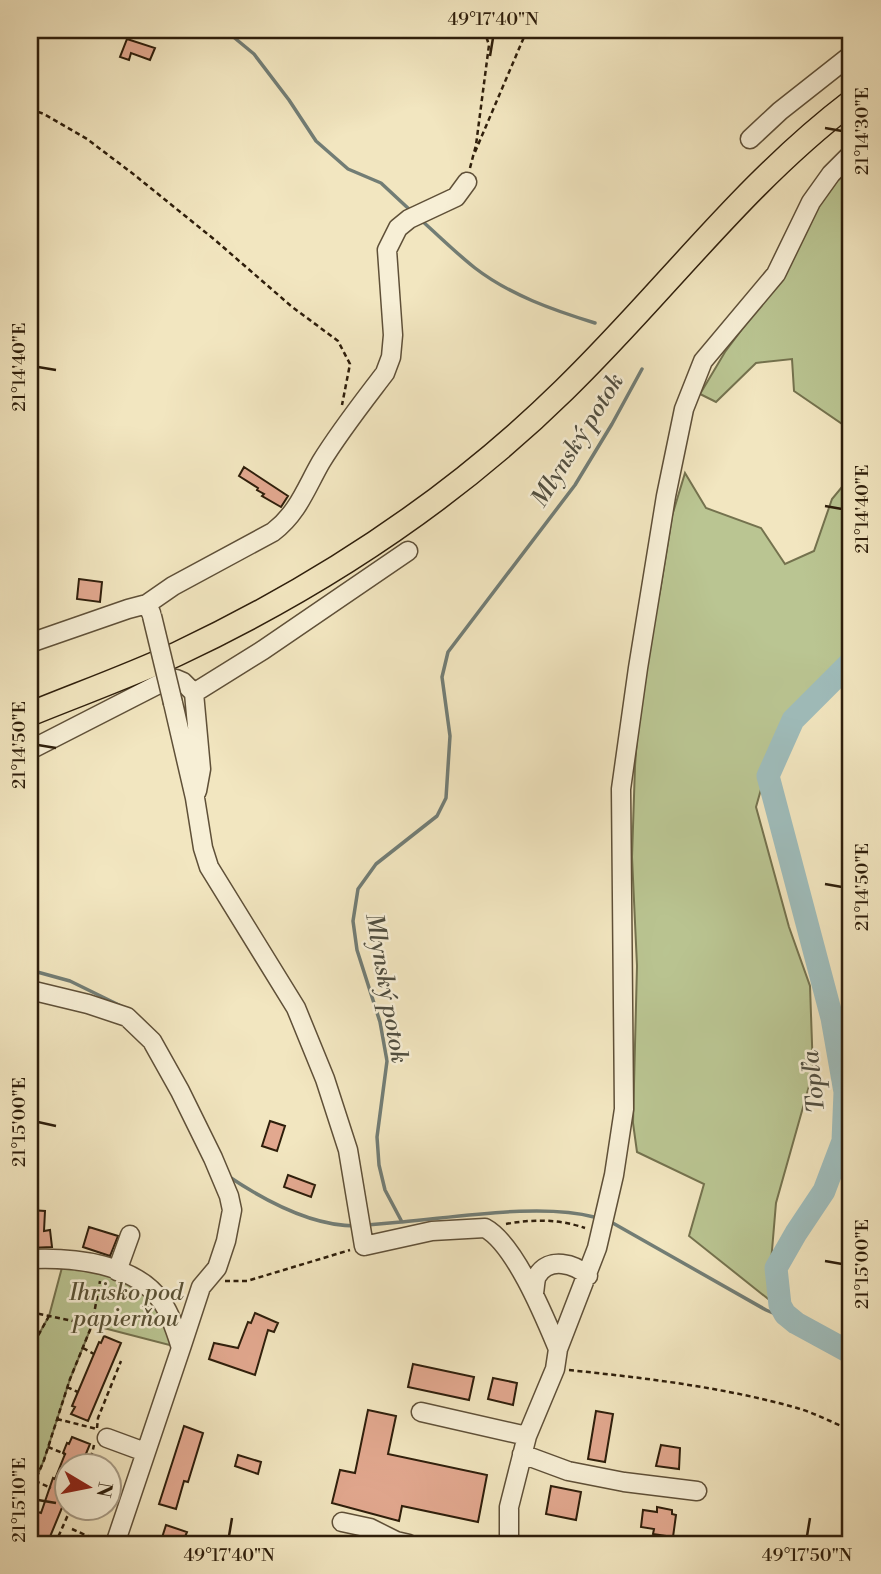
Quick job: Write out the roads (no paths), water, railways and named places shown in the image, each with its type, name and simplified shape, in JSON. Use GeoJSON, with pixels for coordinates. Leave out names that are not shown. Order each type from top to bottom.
{"type":"FeatureCollection","features":[{"type":"Feature","properties":{"kind":"main road"},"geometry":{"type":"LineString","coordinates":[[30,714],[175,655],[276,604],[331,572],[433,502],[524,428],[565,390],[735,205],[818,127],[851,102]]}},
{"type":"Feature","properties":{"kind":"street"},"geometry":{"type":"LineString","coordinates":[[750,139],[780,111],[851,55]]}},
{"type":"Feature","properties":{"kind":"street"},"geometry":{"type":"LineString","coordinates":[[509,1544],[509,1507],[522,1454],[552,1376],[558,1349],[588,1276],[603,1224],[624,1109],[621,789],[664,509],[684,409],[703,361],[776,274],[811,202],[831,174],[851,154]]}},
{"type":"Feature","properties":{"kind":"street"},"geometry":{"type":"LineString","coordinates":[[30,643],[128,609],[150,610],[173,586],[273,532],[286,522],[295,512],[325,456],[385,373],[391,356],[393,335],[387,250],[398,228],[409,219],[456,197],[467,181]]}},
{"type":"Feature","properties":{"kind":"street"},"geometry":{"type":"LineString","coordinates":[[194,693],[263,650],[408,551]]}},
{"type":"Feature","properties":{"kind":"street"},"geometry":{"type":"LineString","coordinates":[[150,610],[209,867],[296,1008],[325,1079],[348,1150],[361,1232],[485,1228],[493,1232],[534,1293],[558,1349]]}},
{"type":"Feature","properties":{"kind":"street"},"geometry":{"type":"LineString","coordinates":[[30,750],[159,684],[176,679],[194,693],[201,769],[195,798]]}},
{"type":"Feature","properties":{"kind":"street"},"geometry":{"type":"LineString","coordinates":[[30,990],[127,1017],[152,1041],[214,1158],[232,1210],[217,1268],[201,1287],[115,1544]]}},
{"type":"Feature","properties":{"kind":"street"},"geometry":{"type":"LineString","coordinates":[[110,1269],[130,1235]]}},
{"type":"Feature","properties":{"kind":"street"},"geometry":{"type":"LineString","coordinates":[[30,1259],[64,1260],[110,1269],[142,1281],[162,1302],[181,1348]]}},
{"type":"Feature","properties":{"kind":"street"},"geometry":{"type":"LineString","coordinates":[[534,1293],[537,1276],[549,1265],[567,1264],[579,1267],[588,1276]]}},
{"type":"Feature","properties":{"kind":"street"},"geometry":{"type":"LineString","coordinates":[[421,1412],[527,1436]]}},
{"type":"Feature","properties":{"kind":"street"},"geometry":{"type":"LineString","coordinates":[[102,1433],[145,1452]]}},
{"type":"Feature","properties":{"kind":"street"},"geometry":{"type":"LineString","coordinates":[[522,1454],[568,1471],[624,1482],[697,1491]]}},
{"type":"Feature","properties":{"kind":"street"},"geometry":{"type":"LineString","coordinates":[[342,1522],[370,1528],[396,1541],[409,1544]]}},
{"type":"Feature","properties":{"kind":"waterway","name":"Mlynský potok"},"geometry":{"type":"LineString","coordinates":[[225,30],[254,54],[316,141],[348,169],[381,183],[410,210]]}},
{"type":"Feature","properties":{"kind":"waterway","name":"Mlynský potok"},"geometry":{"type":"LineString","coordinates":[[421,220],[488,278],[517,294],[595,323]]}},
{"type":"Feature","properties":{"kind":"waterway","name":"Mlynský potok"},"geometry":{"type":"LineString","coordinates":[[594,1217],[573,1213],[525,1211],[402,1222],[385,1190],[379,1165],[377,1137],[387,1061],[380,1022],[357,950],[353,921],[358,889],[376,864],[437,816],[446,798],[450,736],[442,677],[448,652],[575,485],[642,369]]}},
{"type":"Feature","properties":{"kind":"waterway","name":"Topľa"},"geometry":{"type":"LineString","coordinates":[[851,662],[793,720],[768,776],[832,1018],[845,1092],[843,1141],[824,1191],[776,1268],[780,1305],[785,1314],[796,1323],[851,1353]]}},
{"type":"Feature","properties":{"kind":"waterway"},"geometry":{"type":"LineString","coordinates":[[30,970],[70,981],[121,1006]]}},
{"type":"Feature","properties":{"kind":"waterway"},"geometry":{"type":"LineString","coordinates":[[228,1176],[257,1194],[306,1217],[356,1226]]}},
{"type":"Feature","properties":{"kind":"waterway"},"geometry":{"type":"LineString","coordinates":[[367,1225],[401,1222]]}},
{"type":"Feature","properties":{"kind":"waterway","name":"Mlynský potok"},"geometry":{"type":"LineString","coordinates":[[611,1222],[766,1310],[796,1323]]}},
{"type":"Feature","properties":{"kind":"park label","name":"Ihrisko pod papierňou"},"geometry":{"type":"Point","coordinates":[126,1305]}}]}
